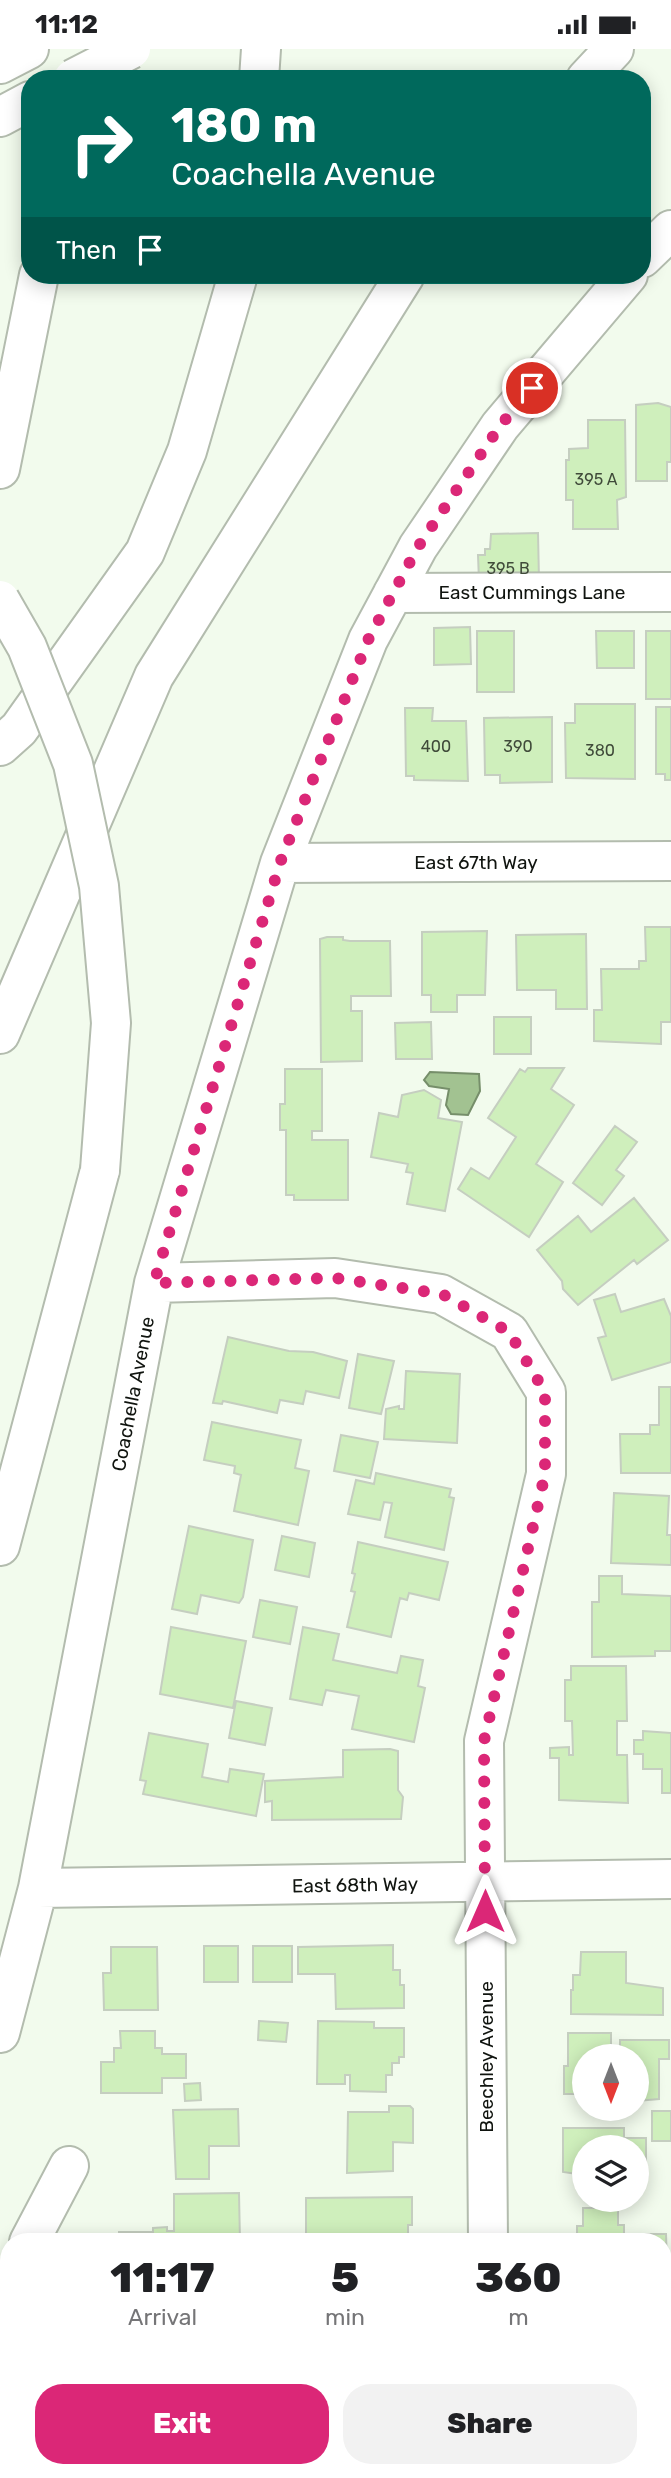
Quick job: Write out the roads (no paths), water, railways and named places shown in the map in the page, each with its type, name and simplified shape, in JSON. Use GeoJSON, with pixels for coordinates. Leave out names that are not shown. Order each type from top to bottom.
{"type":"FeatureCollection","features":[{"type":"Feature","properties":{"kind":"main road"},"geometry":{"type":"LineString","coordinates":[[0,64],[29,49]]}},
{"type":"Feature","properties":{"kind":"main road"},"geometry":{"type":"LineString","coordinates":[[81,70],[85,49]]}},
{"type":"Feature","properties":{"kind":"main road"},"geometry":{"type":"LineString","coordinates":[[90,70],[131,49]]}},
{"type":"Feature","properties":{"kind":"main road"},"geometry":{"type":"LineString","coordinates":[[260,70],[261,49]]}},
{"type":"Feature","properties":{"kind":"main road"},"geometry":{"type":"LineString","coordinates":[[594,70],[614,49]]}},
{"type":"Feature","properties":{"kind":"main road"},"geometry":{"type":"LineString","coordinates":[[0,117],[21,106]]}},
{"type":"Feature","properties":{"kind":"main road"},"geometry":{"type":"LineString","coordinates":[[0,469],[37,284]]}},
{"type":"Feature","properties":{"kind":"main road"},"geometry":{"type":"LineString","coordinates":[[0,746],[19,729],[145,552],[187,451],[235,284]]}},
{"type":"Feature","properties":{"kind":"main road"},"geometry":{"type":"LineString","coordinates":[[0,1034],[154,676],[399,284]]}},
{"type":"Feature","properties":{"kind":"main road","name":"Coachella Avenue"},"geometry":{"type":"LineString","coordinates":[[0,2033],[38,1888],[154,1283],[280,863],[368,640],[418,547],[500,426],[628,284]]}},
{"type":"Feature","properties":{"kind":"main road","name":"East Cummings Lane"},"geometry":{"type":"LineString","coordinates":[[393,593],[671,592]]}},
{"type":"Feature","properties":{"kind":"main road"},"geometry":{"type":"LineString","coordinates":[[0,600],[27,647],[74,764],[99,886],[111,1023],[100,1170],[0,1546]]}},
{"type":"Feature","properties":{"kind":"main road","name":"East 67th Way"},"geometry":{"type":"LineString","coordinates":[[280,863],[671,861]]}},
{"type":"Feature","properties":{"kind":"main road","name":"Beechley Avenue"},"geometry":{"type":"LineString","coordinates":[[154,1283],[335,1278],[442,1294],[509,1332],[545,1392],[545,1474],[484,1741],[488,2233]]}},
{"type":"Feature","properties":{"kind":"main road","name":"East 68th Way"},"geometry":{"type":"LineString","coordinates":[[38,1888],[671,1879]]}},
{"type":"Feature","properties":{"kind":"main road"},"geometry":{"type":"LineString","coordinates":[[34,2233],[69,2165]]}}]}
